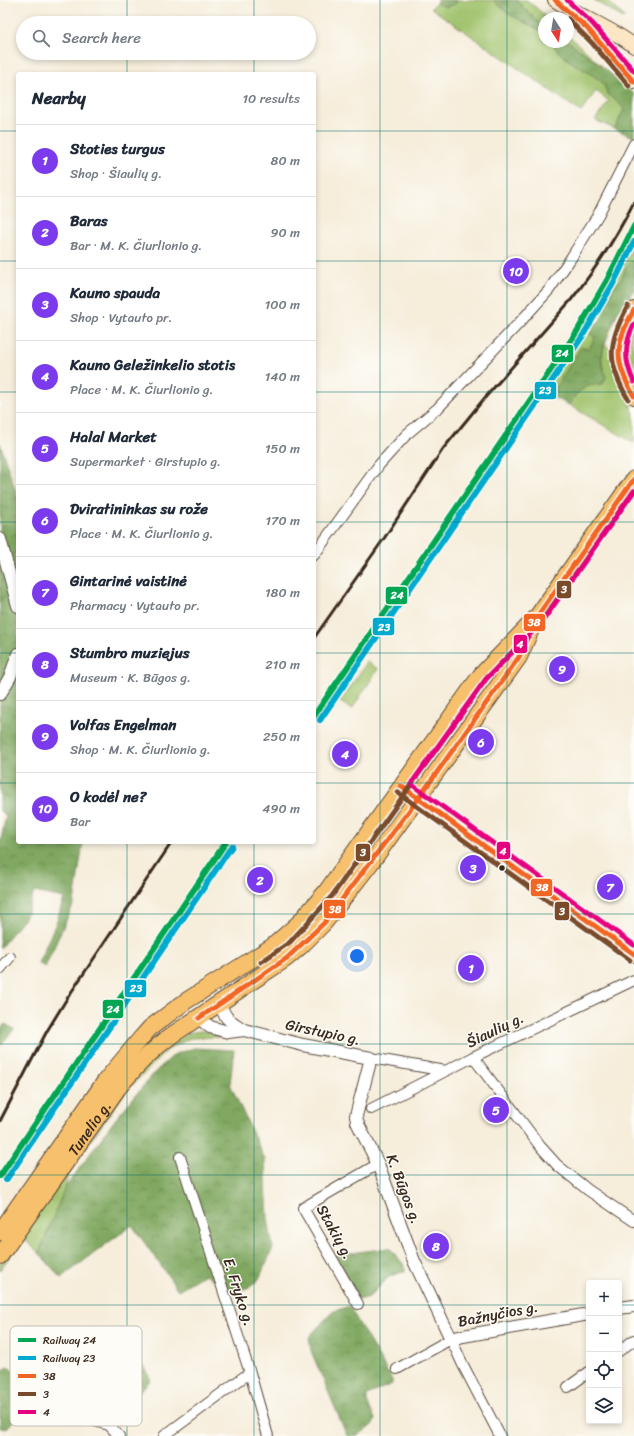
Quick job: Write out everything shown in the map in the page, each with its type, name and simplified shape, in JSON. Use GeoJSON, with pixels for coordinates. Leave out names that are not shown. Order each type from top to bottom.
{"type":"FeatureCollection","features":[{"type":"Feature","properties":{"kind":"main road"},"geometry":{"type":"LineString","coordinates":[[554,0],[569,10],[622,36],[634,46]]}},
{"type":"Feature","properties":{"kind":"main road"},"geometry":{"type":"LineString","coordinates":[[569,10],[604,46],[634,82]]}},
{"type":"Feature","properties":{"kind":"main road"},"geometry":{"type":"LineString","coordinates":[[604,46],[634,71]]}},
{"type":"Feature","properties":{"kind":"main road"},"geometry":{"type":"LineString","coordinates":[[634,310],[620,337],[618,348],[623,376],[634,396]]}},
{"type":"Feature","properties":{"kind":"main road"},"geometry":{"type":"LineString","coordinates":[[536,618],[634,479]]}},
{"type":"Feature","properties":{"kind":"main road","name":"Tunelio g."},"geometry":{"type":"LineString","coordinates":[[0,1232],[116,1067],[150,1028],[186,1001],[285,937],[326,892],[400,786],[481,675],[536,618]]}},
{"type":"Feature","properties":{"kind":"main road","name":"Tunelio g."},"geometry":{"type":"LineString","coordinates":[[0,1256],[118,1088],[138,1064],[156,1047],[287,958],[302,946],[324,923],[418,799],[519,657],[536,618]]}},
{"type":"Feature","properties":{"kind":"main road"},"geometry":{"type":"LineString","coordinates":[[400,786],[634,954]]}},
{"type":"Feature","properties":{"kind":"main road"},"geometry":{"type":"LineString","coordinates":[[378,818],[395,830]]}},
{"type":"Feature","properties":{"kind":"main road"},"geometry":{"type":"LineString","coordinates":[[186,1001],[199,1018]]}},
{"type":"Feature","properties":{"kind":"street"},"geometry":{"type":"LineString","coordinates":[[316,552],[379,465],[407,434],[438,408],[521,322],[549,290],[598,215],[634,144]]}},
{"type":"Feature","properties":{"kind":"street"},"geometry":{"type":"LineString","coordinates":[[0,539],[16,599]]}},
{"type":"Feature","properties":{"kind":"street"},"geometry":{"type":"LineString","coordinates":[[0,694],[10,677],[16,660]]}},
{"type":"Feature","properties":{"kind":"street"},"geometry":{"type":"LineString","coordinates":[[0,969],[10,957]]}},
{"type":"Feature","properties":{"kind":"street","name":"Šiaulių g."},"geometry":{"type":"LineString","coordinates":[[370,1109],[446,1070],[634,980]]}},
{"type":"Feature","properties":{"kind":"street"},"geometry":{"type":"LineString","coordinates":[[221,1003],[222,1012],[226,1018],[244,1030]]}},
{"type":"Feature","properties":{"kind":"street","name":"Girstupio g."},"geometry":{"type":"LineString","coordinates":[[199,1018],[210,1027],[228,1032],[244,1030],[303,1045],[446,1070]]}},
{"type":"Feature","properties":{"kind":"street"},"geometry":{"type":"LineString","coordinates":[[473,1057],[535,1140],[557,1164],[588,1190],[634,1221]]}},
{"type":"Feature","properties":{"kind":"street","name":"K. Būgos g."},"geometry":{"type":"LineString","coordinates":[[371,1058],[356,1116],[357,1122],[378,1164],[414,1261],[463,1365],[500,1436]]}},
{"type":"Feature","properties":{"kind":"street","name":"E. Fryko g."},"geometry":{"type":"LineString","coordinates":[[180,1157],[250,1373],[268,1436]]}},
{"type":"Feature","properties":{"kind":"street","name":"Stakių g."},"geometry":{"type":"LineString","coordinates":[[358,1304],[303,1208],[378,1164]]}},
{"type":"Feature","properties":{"kind":"street"},"geometry":{"type":"LineString","coordinates":[[622,1308],[634,1306]]}},
{"type":"Feature","properties":{"kind":"street","name":"Bažnyčios g."},"geometry":{"type":"LineString","coordinates":[[397,1369],[451,1340],[463,1336],[586,1315]]}},
{"type":"Feature","properties":{"kind":"street"},"geometry":{"type":"LineString","coordinates":[[622,1349],[634,1340]]}},
{"type":"Feature","properties":{"kind":"street"},"geometry":{"type":"LineString","coordinates":[[164,1436],[250,1373]]}},
{"type":"Feature","properties":{"kind":"street"},"geometry":{"type":"LineString","coordinates":[[568,1387],[586,1374]]}},
{"type":"Feature","properties":{"kind":"street"},"geometry":{"type":"LineString","coordinates":[[110,1426],[119,1436]]}},
{"type":"Feature","properties":{"kind":"green space"},"geometry":{"type":"Polygon","coordinates":[[[438,0],[458,0],[455,4],[446,7],[436,3],[438,0]]]}},
{"type":"Feature","properties":{"kind":"green space"},"geometry":{"type":"Polygon","coordinates":[[[458,0],[493,0],[509,14],[538,29],[538,48],[555,48],[567,59],[603,83],[608,94],[624,109],[615,129],[595,120],[609,101],[596,91],[581,112],[431,8],[436,3],[446,7],[455,4],[458,0]]]}},
{"type":"Feature","properties":{"kind":"green space"},"geometry":{"type":"Polygon","coordinates":[[[493,0],[516,0],[538,22],[538,29],[509,14],[493,0]]]}},
{"type":"Feature","properties":{"kind":"green space"},"geometry":{"type":"Polygon","coordinates":[[[516,0],[527,0],[541,12],[538,12],[538,22],[516,0]]]}},
{"type":"Feature","properties":{"kind":"green space"},"geometry":{"type":"Polygon","coordinates":[[[594,0],[607,0],[625,17],[623,18],[594,0]]]}},
{"type":"Feature","properties":{"kind":"green space"},"geometry":{"type":"Polygon","coordinates":[[[574,40],[604,68],[574,46],[574,40]]]}},
{"type":"Feature","properties":{"kind":"green space"},"geometry":{"type":"Polygon","coordinates":[[[574,46],[604,68],[634,94],[633,137],[615,129],[624,109],[608,94],[603,83],[555,48],[574,48],[574,46]]]}},
{"type":"Feature","properties":{"kind":"green space"},"geometry":{"type":"Polygon","coordinates":[[[634,242],[634,261],[626,267],[622,278],[613,288],[610,298],[596,323],[590,328],[595,338],[589,349],[581,347],[551,396],[543,392],[544,387],[625,263],[634,242]]]}},
{"type":"Feature","properties":{"kind":"green space"},"geometry":{"type":"Polygon","coordinates":[[[634,261],[634,290],[618,312],[605,343],[601,357],[606,377],[603,384],[588,385],[576,394],[569,405],[551,396],[581,347],[589,349],[595,338],[590,334],[590,328],[596,323],[610,298],[613,288],[622,278],[626,267],[634,261]]]}},
{"type":"Feature","properties":{"kind":"green space"},"geometry":{"type":"Polygon","coordinates":[[[634,326],[631,337],[634,352],[634,383],[627,366],[626,341],[634,326]]]}},
{"type":"Feature","properties":{"kind":"green space"},"geometry":{"type":"Polygon","coordinates":[[[605,343],[609,349],[612,365],[634,414],[634,443],[569,405],[576,394],[588,385],[599,385],[606,377],[602,360],[605,343]]]}},
{"type":"Feature","properties":{"kind":"green space"},"geometry":{"type":"Polygon","coordinates":[[[0,443],[16,493],[16,844],[83,844],[74,903],[45,967],[38,963],[56,923],[64,898],[34,892],[26,916],[0,948],[0,844],[6,816],[0,811],[0,443]]]}},
{"type":"Feature","properties":{"kind":"green space"},"geometry":{"type":"Polygon","coordinates":[[[367,662],[378,669],[352,709],[340,702],[367,662]]]}},
{"type":"Feature","properties":{"kind":"green space"},"geometry":{"type":"Polygon","coordinates":[[[5,1024],[14,1029],[0,1046],[0,1029],[5,1024]]]}},
{"type":"Feature","properties":{"kind":"green space"},"geometry":{"type":"Polygon","coordinates":[[[201,1031],[225,1035],[225,1037],[190,1038],[167,1050],[124,1094],[69,1171],[65,1188],[39,1253],[23,1238],[0,1270],[0,1265],[140,1070],[187,1033],[201,1031]]]}},
{"type":"Feature","properties":{"kind":"green space"},"geometry":{"type":"Polygon","coordinates":[[[194,1048],[234,1050],[230,1084],[265,1160],[268,1219],[273,1248],[259,1279],[250,1287],[239,1290],[223,1288],[205,1274],[178,1290],[132,1225],[61,1278],[39,1253],[65,1188],[114,1121],[155,1072],[175,1054],[194,1048]]]}},
{"type":"Feature","properties":{"kind":"green space"},"geometry":{"type":"Polygon","coordinates":[[[390,1248],[405,1266],[405,1271],[389,1277],[369,1297],[359,1300],[334,1255],[390,1248]]]}},
{"type":"Feature","properties":{"kind":"green space"},"geometry":{"type":"Polygon","coordinates":[[[349,1306],[392,1380],[392,1384],[367,1395],[367,1402],[375,1419],[373,1425],[357,1436],[347,1436],[311,1351],[309,1337],[332,1312],[349,1306]]]}},
{"type":"Feature","properties":{"kind":"green space"},"geometry":{"type":"Polygon","coordinates":[[[142,1364],[151,1380],[142,1389],[142,1364]]]}},
{"type":"Feature","properties":{"kind":"green space"},"geometry":{"type":"Polygon","coordinates":[[[8,1367],[10,1369],[10,1425],[6,1429],[0,1428],[0,1372],[8,1367]]]}},
{"type":"Feature","properties":{"kind":"railway"},"geometry":{"type":"LineString","coordinates":[[316,635],[385,537],[443,449],[483,400],[580,289],[613,240],[634,202]]}},
{"type":"Feature","properties":{"kind":"railway"},"geometry":{"type":"LineString","coordinates":[[0,1121],[47,1031],[66,1000],[171,844]]}},
{"type":"Feature","properties":{"kind":"rail line","name":"24"},"geometry":{"type":"LineString","coordinates":[[316,713],[576,333],[607,280],[634,226]]}},
{"type":"Feature","properties":{"kind":"rail line","name":"23"},"geometry":{"type":"LineString","coordinates":[[320,720],[582,337],[613,284],[634,242]]}},
{"type":"Feature","properties":{"kind":"rail line","name":"24"},"geometry":{"type":"LineString","coordinates":[[0,1176],[225,844]]}},
{"type":"Feature","properties":{"kind":"rail line","name":"23"},"geometry":{"type":"LineString","coordinates":[[6,1180],[232,846]]}},
{"type":"Feature","properties":{"kind":"transit line","name":"38"},"geometry":{"type":"LineString","coordinates":[[555,0],[587,28],[634,82]]}},
{"type":"Feature","properties":{"kind":"transit line","name":"4"},"geometry":{"type":"LineString","coordinates":[[567,0],[592,23],[634,71]]}},
{"type":"Feature","properties":{"kind":"transit line","name":"3"},"geometry":{"type":"LineString","coordinates":[[574,25],[592,43],[629,86]]}},
{"type":"Feature","properties":{"kind":"transit line","name":"3"},"geometry":{"type":"LineString","coordinates":[[628,306],[616,331],[612,353],[616,374],[628,399]]}},
{"type":"Feature","properties":{"kind":"transit line","name":"38"},"geometry":{"type":"LineString","coordinates":[[634,310],[623,333],[619,353],[623,373],[634,396]]}},
{"type":"Feature","properties":{"kind":"transit line","name":"4"},"geometry":{"type":"LineString","coordinates":[[634,324],[628,339],[626,353],[628,367],[634,382]]}},
{"type":"Feature","properties":{"kind":"transit line","name":"38"},"geometry":{"type":"LineString","coordinates":[[199,1018],[287,958],[324,923],[418,799],[519,657],[536,618],[634,479]]}},
{"type":"Feature","properties":{"kind":"transit line","name":"3"},"geometry":{"type":"LineString","coordinates":[[261,962],[290,942],[332,896],[486,679],[541,622],[634,491]]}},
{"type":"Feature","properties":{"kind":"transit line","name":"4"},"geometry":{"type":"LineString","coordinates":[[634,491],[542,622],[486,679],[411,784],[634,945]]}},
{"type":"Feature","properties":{"kind":"transit line","name":"38"},"geometry":{"type":"LineString","coordinates":[[401,786],[634,954]]}},
{"type":"Feature","properties":{"kind":"transit line","name":"3"},"geometry":{"type":"LineString","coordinates":[[397,792],[630,960]]}},
{"type":"Feature","properties":{"kind":"place","name":"O kodėl ne?"},"geometry":{"type":"Point","coordinates":[516,271]}},
{"type":"Feature","properties":{"kind":"place","name":"Volfas Engelman"},"geometry":{"type":"Point","coordinates":[562,669]}},
{"type":"Feature","properties":{"kind":"place","name":"Dviratininkas su rože"},"geometry":{"type":"Point","coordinates":[481,742]}},
{"type":"Feature","properties":{"kind":"place","name":"Kauno Geležinkelio stotis"},"geometry":{"type":"Point","coordinates":[345,754]}},
{"type":"Feature","properties":{"kind":"place","name":"Kauno spauda"},"geometry":{"type":"Point","coordinates":[473,868]}},
{"type":"Feature","properties":{"kind":"place","name":"Baras"},"geometry":{"type":"Point","coordinates":[260,880]}},
{"type":"Feature","properties":{"kind":"place","name":"Gintarinė vaistinė"},"geometry":{"type":"Point","coordinates":[610,887]}},
{"type":"Feature","properties":{"kind":"place","name":"Stoties turgus"},"geometry":{"type":"Point","coordinates":[471,968]}},
{"type":"Feature","properties":{"kind":"place","name":"Halal Market"},"geometry":{"type":"Point","coordinates":[496,1110]}},
{"type":"Feature","properties":{"kind":"place","name":"Stumbro muziejus"},"geometry":{"type":"Point","coordinates":[436,1246]}}]}
